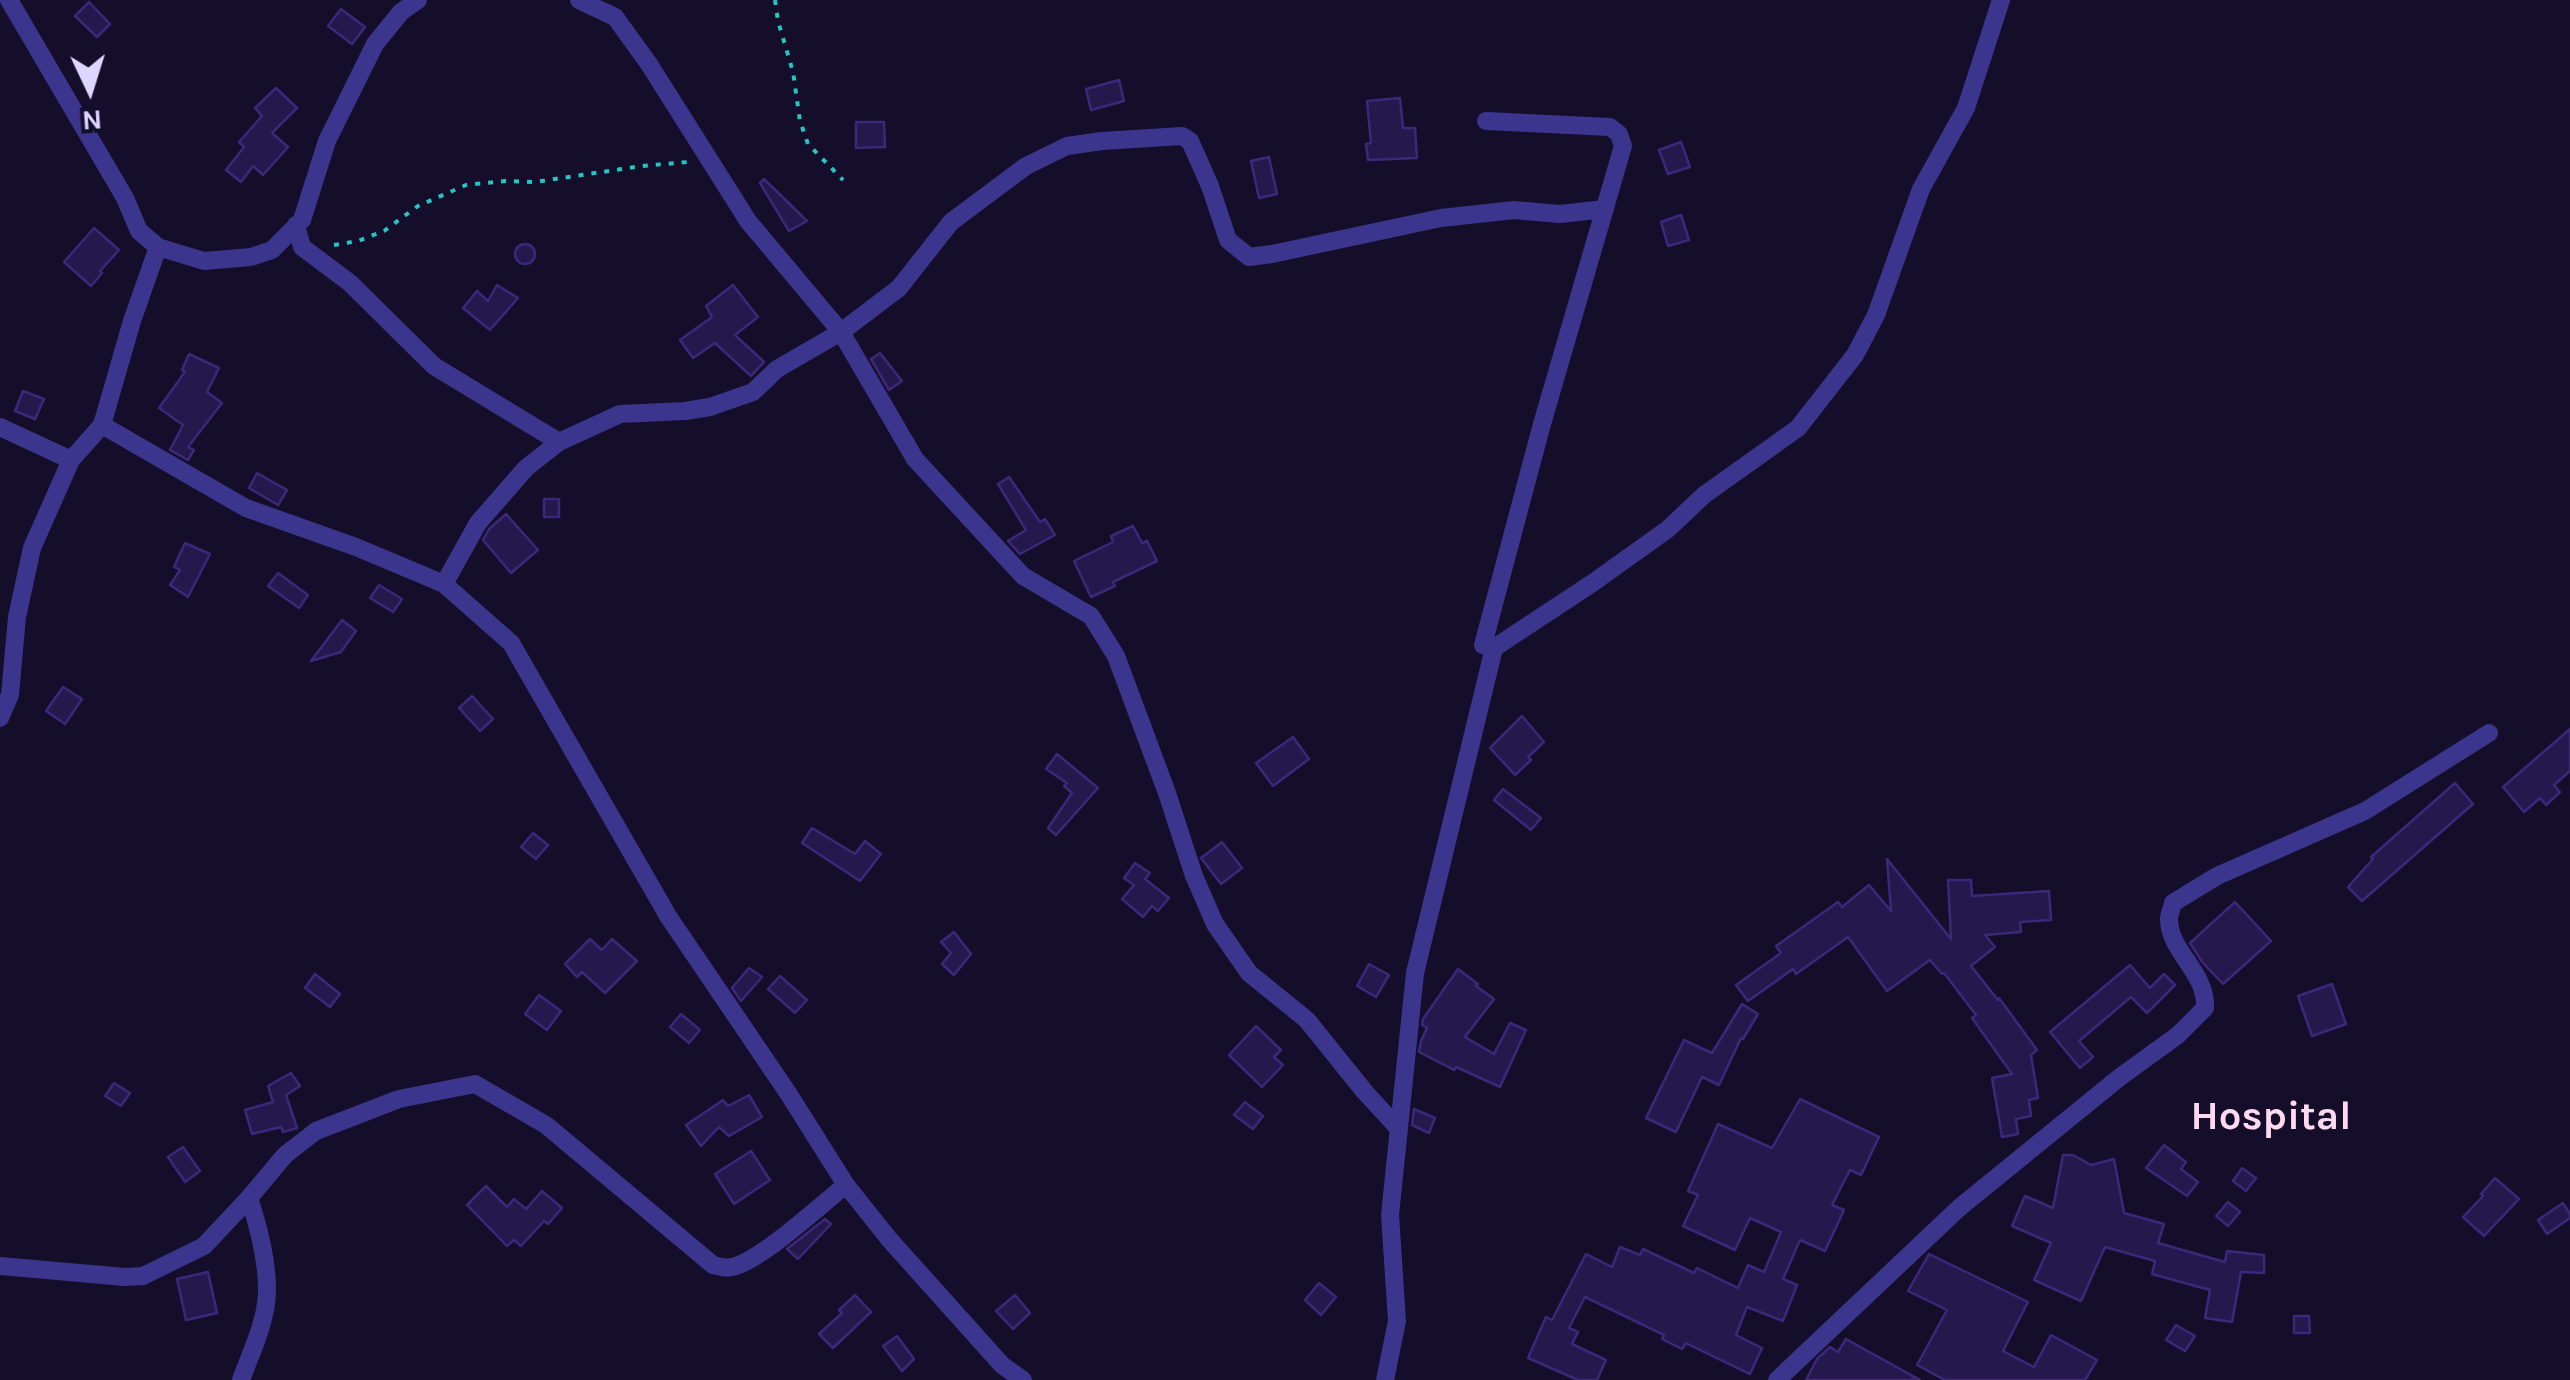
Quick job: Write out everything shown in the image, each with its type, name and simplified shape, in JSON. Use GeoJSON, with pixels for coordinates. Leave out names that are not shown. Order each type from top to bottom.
{"type":"FeatureCollection","features":[{"type":"Feature","properties":{"kind":"street"},"geometry":{"type":"LineString","coordinates":[[9,0],[116,182],[139,231],[158,247],[204,261],[251,257],[272,250],[302,220],[327,141],[375,44],[400,12],[418,0]]}},
{"type":"Feature","properties":{"kind":"street"},"geometry":{"type":"LineString","coordinates":[[578,0],[615,17],[748,221],[840,332],[915,460],[1023,576],[1091,616],[1116,656],[1194,876],[1215,924],[1249,973],[1307,1020],[1399,1129]]}},
{"type":"Feature","properties":{"kind":"street"},"geometry":{"type":"LineString","coordinates":[[1385,1380],[1397,1321],[1390,1215],[1415,973],[1494,648],[1594,582],[1668,528],[1704,495],[1798,428],[1856,355],[1876,316],[1921,189],[1966,108],[2000,0]]}},
{"type":"Feature","properties":{"kind":"street"},"geometry":{"type":"LineString","coordinates":[[1486,121],[1610,127],[1619,134],[1623,146],[1483,645],[1494,648]]}},
{"type":"Feature","properties":{"kind":"street"},"geometry":{"type":"LineString","coordinates":[[444,584],[478,523],[526,468],[559,442],[620,414],[710,408],[753,392],[777,369],[840,332],[900,288],[951,222],[1026,166],[1067,146],[1182,136],[1190,142],[1210,186],[1228,240],[1249,256],[1442,218],[1514,210],[1560,214],[1604,210]]}},
{"type":"Feature","properties":{"kind":"street"},"geometry":{"type":"LineString","coordinates":[[296,225],[302,247],[350,283],[434,366],[559,442]]}},
{"type":"Feature","properties":{"kind":"street"},"geometry":{"type":"LineString","coordinates":[[0,718],[10,696],[17,617],[32,548],[71,460],[102,424],[158,247]]}},
{"type":"Feature","properties":{"kind":"street"},"geometry":{"type":"LineString","coordinates":[[102,424],[246,508],[356,547],[444,584],[512,643],[668,916],[846,1185],[1002,1365],[1023,1380]]}},
{"type":"Feature","properties":{"kind":"street"},"geometry":{"type":"LineString","coordinates":[[0,427],[71,460]]}},
{"type":"Feature","properties":{"kind":"street"},"geometry":{"type":"LineString","coordinates":[[1777,1380],[1960,1208],[2120,1077],[2178,1036],[2204,1008],[2205,996],[2198,976],[2175,941],[2169,919],[2173,904],[2216,876],[2365,810],[2489,733]]}},
{"type":"Feature","properties":{"kind":"street"},"geometry":{"type":"LineString","coordinates":[[0,1266],[144,1276],[204,1246],[285,1155],[316,1131],[399,1099],[475,1084],[546,1125],[712,1264],[724,1268],[760,1254],[846,1185]]}},
{"type":"Feature","properties":{"kind":"street"},"geometry":{"type":"LineString","coordinates":[[241,1380],[263,1319],[267,1290],[258,1224],[249,1198]]}},
{"type":"Feature","properties":{"kind":"path"},"geometry":{"type":"LineString","coordinates":[[775,0],[808,144],[843,180]]}},
{"type":"Feature","properties":{"kind":"path"},"geometry":{"type":"LineString","coordinates":[[302,247],[358,241],[384,232],[418,206],[466,185],[505,180],[535,182],[707,160]]}},
{"type":"Feature","properties":{"kind":"building"},"geometry":{"type":"Polygon","coordinates":[[[89,2],[110,24],[97,37],[75,16],[89,2]]]}},
{"type":"Feature","properties":{"kind":"building"},"geometry":{"type":"Polygon","coordinates":[[[341,9],[365,27],[352,44],[328,26],[341,9]]]}},
{"type":"Feature","properties":{"kind":"building"},"geometry":{"type":"Polygon","coordinates":[[[1119,80],[1124,101],[1091,110],[1086,89],[1119,80]]]}},
{"type":"Feature","properties":{"kind":"building"},"geometry":{"type":"Polygon","coordinates":[[[276,88],[297,108],[272,133],[288,147],[263,175],[253,166],[241,182],[226,170],[244,147],[239,142],[262,116],[255,108],[276,88]]]}},
{"type":"Feature","properties":{"kind":"building"},"geometry":{"type":"Polygon","coordinates":[[[1400,98],[1403,128],[1415,128],[1417,158],[1368,160],[1366,144],[1371,143],[1367,101],[1400,98]]]}},
{"type":"Feature","properties":{"kind":"building"},"geometry":{"type":"Polygon","coordinates":[[[856,122],[884,122],[885,147],[856,148],[856,122]]]}},
{"type":"Feature","properties":{"kind":"building"},"geometry":{"type":"Polygon","coordinates":[[[1681,142],[1690,167],[1668,174],[1659,150],[1681,142]]]}},
{"type":"Feature","properties":{"kind":"building"},"geometry":{"type":"Polygon","coordinates":[[[1269,157],[1277,194],[1259,198],[1251,161],[1269,157]]]}},
{"type":"Feature","properties":{"kind":"building"},"geometry":{"type":"Polygon","coordinates":[[[764,179],[807,221],[789,231],[760,183],[764,179]]]}},
{"type":"Feature","properties":{"kind":"building"},"geometry":{"type":"Polygon","coordinates":[[[1681,215],[1689,240],[1668,246],[1661,222],[1681,215]]]}},
{"type":"Feature","properties":{"kind":"building"},"geometry":{"type":"Polygon","coordinates":[[[94,228],[119,250],[91,286],[64,262],[94,228]]]}},
{"type":"Feature","properties":{"kind":"building"},"geometry":{"type":"Polygon","coordinates":[[[525,244],[535,254],[525,264],[515,254],[525,244]]]}},
{"type":"Feature","properties":{"kind":"building"},"geometry":{"type":"Polygon","coordinates":[[[497,285],[518,298],[490,330],[463,308],[477,291],[488,301],[497,285]]]}},
{"type":"Feature","properties":{"kind":"building"},"geometry":{"type":"Polygon","coordinates":[[[733,285],[758,317],[735,335],[764,362],[751,376],[715,343],[693,358],[680,340],[712,317],[706,306],[733,285]]]}},
{"type":"Feature","properties":{"kind":"building"},"geometry":{"type":"Polygon","coordinates":[[[880,353],[902,381],[889,390],[871,359],[880,353]]]}},
{"type":"Feature","properties":{"kind":"building"},"geometry":{"type":"Polygon","coordinates":[[[189,354],[219,368],[207,392],[222,403],[188,447],[194,450],[188,460],[170,450],[183,425],[159,408],[185,372],[182,370],[189,354]]]}},
{"type":"Feature","properties":{"kind":"building"},"geometry":{"type":"Polygon","coordinates":[[[23,391],[44,399],[35,419],[15,411],[23,391]]]}},
{"type":"Feature","properties":{"kind":"building"},"geometry":{"type":"Polygon","coordinates":[[[257,473],[287,490],[278,505],[249,488],[257,473]]]}},
{"type":"Feature","properties":{"kind":"building"},"geometry":{"type":"Polygon","coordinates":[[[1009,477],[1040,522],[1045,519],[1055,535],[1020,554],[1008,541],[1026,530],[998,484],[1009,477]]]}},
{"type":"Feature","properties":{"kind":"building"},"geometry":{"type":"Polygon","coordinates":[[[544,499],[559,499],[559,517],[544,517],[544,499]]]}},
{"type":"Feature","properties":{"kind":"building"},"geometry":{"type":"Polygon","coordinates":[[[506,514],[538,550],[511,573],[483,540],[506,514]]]}},
{"type":"Feature","properties":{"kind":"building"},"geometry":{"type":"Polygon","coordinates":[[[1133,526],[1142,543],[1147,541],[1157,561],[1091,597],[1074,561],[1113,542],[1111,536],[1133,526]]]}},
{"type":"Feature","properties":{"kind":"building"},"geometry":{"type":"Polygon","coordinates":[[[185,543],[210,554],[188,597],[170,585],[180,570],[174,567],[185,543]]]}},
{"type":"Feature","properties":{"kind":"building"},"geometry":{"type":"Polygon","coordinates":[[[278,573],[308,595],[299,608],[268,586],[278,573]]]}},
{"type":"Feature","properties":{"kind":"building"},"geometry":{"type":"Polygon","coordinates":[[[379,585],[402,599],[393,612],[370,598],[379,585]]]}},
{"type":"Feature","properties":{"kind":"building"},"geometry":{"type":"Polygon","coordinates":[[[342,620],[356,631],[341,652],[311,661],[342,620]]]}},
{"type":"Feature","properties":{"kind":"building"},"geometry":{"type":"Polygon","coordinates":[[[63,687],[82,699],[65,724],[46,711],[63,687]]]}},
{"type":"Feature","properties":{"kind":"building"},"geometry":{"type":"Polygon","coordinates":[[[472,696],[493,719],[480,731],[459,708],[472,696]]]}},
{"type":"Feature","properties":{"kind":"building"},"geometry":{"type":"Polygon","coordinates":[[[1522,716],[1544,742],[1515,775],[1490,748],[1522,716]]]}},
{"type":"Feature","properties":{"kind":"building"},"geometry":{"type":"Polygon","coordinates":[[[2570,729],[2570,771],[2554,785],[2560,792],[2546,805],[2540,798],[2524,812],[2503,787],[2570,729]]]}},
{"type":"Feature","properties":{"kind":"building"},"geometry":{"type":"Polygon","coordinates":[[[1293,737],[1309,759],[1273,786],[1256,763],[1293,737]]]}},
{"type":"Feature","properties":{"kind":"building"},"geometry":{"type":"Polygon","coordinates":[[[1057,754],[1098,788],[1056,835],[1048,828],[1072,793],[1064,786],[1067,783],[1046,769],[1057,754]]]}},
{"type":"Feature","properties":{"kind":"building"},"geometry":{"type":"Polygon","coordinates":[[[2455,783],[2473,804],[2362,901],[2348,887],[2371,857],[2455,783]]]}},
{"type":"Feature","properties":{"kind":"building"},"geometry":{"type":"Polygon","coordinates":[[[1503,789],[1541,818],[1531,830],[1494,800],[1503,789]]]}},
{"type":"Feature","properties":{"kind":"building"},"geometry":{"type":"Polygon","coordinates":[[[812,828],[855,854],[865,841],[881,854],[860,881],[802,843],[812,828]]]}},
{"type":"Feature","properties":{"kind":"building"},"geometry":{"type":"Polygon","coordinates":[[[533,833],[548,845],[536,859],[521,847],[533,833]]]}},
{"type":"Feature","properties":{"kind":"building"},"geometry":{"type":"Polygon","coordinates":[[[1222,842],[1242,868],[1221,884],[1201,858],[1222,842]]]}},
{"type":"Feature","properties":{"kind":"building"},"geometry":{"type":"Polygon","coordinates":[[[1887,859],[1951,939],[1948,880],[1971,880],[1972,896],[2049,891],[2051,920],[2020,922],[2021,932],[1985,935],[1995,947],[1971,966],[2037,1050],[2031,1055],[2038,1098],[2029,1100],[2031,1116],[2016,1119],[2018,1134],[2002,1137],[1992,1078],[2012,1074],[1972,1018],[1976,1015],[1930,960],[1887,991],[1848,937],[1796,974],[1793,969],[1748,1001],[1736,985],[1781,953],[1776,946],[1838,902],[1842,907],[1869,885],[1891,911],[1887,859]]]}},
{"type":"Feature","properties":{"kind":"building"},"geometry":{"type":"Polygon","coordinates":[[[1135,863],[1150,873],[1145,879],[1169,898],[1158,911],[1152,906],[1143,917],[1122,899],[1134,885],[1124,878],[1135,863]]]}},
{"type":"Feature","properties":{"kind":"building"},"geometry":{"type":"Polygon","coordinates":[[[2235,902],[2271,941],[2223,984],[2190,943],[2235,902]]]}},
{"type":"Feature","properties":{"kind":"building"},"geometry":{"type":"Polygon","coordinates":[[[954,932],[971,954],[954,975],[942,964],[951,953],[941,942],[954,932]]]}},
{"type":"Feature","properties":{"kind":"building"},"geometry":{"type":"Polygon","coordinates":[[[590,939],[602,950],[612,939],[637,961],[605,993],[582,972],[577,977],[565,964],[590,939]]]}},
{"type":"Feature","properties":{"kind":"building"},"geometry":{"type":"Polygon","coordinates":[[[1369,964],[1389,975],[1376,997],[1357,986],[1369,964]]]}},
{"type":"Feature","properties":{"kind":"building"},"geometry":{"type":"Polygon","coordinates":[[[2130,965],[2150,988],[2164,974],[2175,985],[2147,1013],[2131,997],[2079,1041],[2093,1057],[2080,1068],[2050,1032],[2130,965]]]}},
{"type":"Feature","properties":{"kind":"building"},"geometry":{"type":"Polygon","coordinates":[[[749,968],[762,977],[741,1001],[732,988],[749,968]]]}},
{"type":"Feature","properties":{"kind":"building"},"geometry":{"type":"Polygon","coordinates":[[[1458,969],[1494,999],[1465,1037],[1494,1054],[1510,1023],[1526,1030],[1500,1087],[1419,1052],[1427,1028],[1422,1025],[1423,1019],[1458,969]]]}},
{"type":"Feature","properties":{"kind":"building"},"geometry":{"type":"Polygon","coordinates":[[[315,974],[340,994],[330,1007],[305,988],[315,974]]]}},
{"type":"Feature","properties":{"kind":"building"},"geometry":{"type":"Polygon","coordinates":[[[780,976],[807,1000],[795,1013],[768,989],[780,976]]]}},
{"type":"Feature","properties":{"kind":"building"},"geometry":{"type":"Polygon","coordinates":[[[2332,984],[2346,1024],[2312,1036],[2298,996],[2332,984]]]}},
{"type":"Feature","properties":{"kind":"building"},"geometry":{"type":"Polygon","coordinates":[[[539,995],[561,1011],[547,1030],[525,1014],[539,995]]]}},
{"type":"Feature","properties":{"kind":"building"},"geometry":{"type":"Polygon","coordinates":[[[1742,1004],[1758,1014],[1741,1038],[1719,1085],[1702,1077],[1676,1132],[1646,1118],[1684,1040],[1712,1053],[1742,1004]]]}},
{"type":"Feature","properties":{"kind":"building"},"geometry":{"type":"Polygon","coordinates":[[[681,1014],[700,1030],[689,1043],[670,1027],[681,1014]]]}},
{"type":"Feature","properties":{"kind":"building"},"geometry":{"type":"Polygon","coordinates":[[[1256,1026],[1281,1050],[1274,1057],[1283,1065],[1262,1087],[1229,1055],[1256,1026]]]}},
{"type":"Feature","properties":{"kind":"building"},"geometry":{"type":"Polygon","coordinates":[[[291,1073],[300,1086],[286,1095],[297,1128],[283,1132],[281,1127],[252,1134],[245,1110],[273,1102],[268,1086],[291,1073]]]}},
{"type":"Feature","properties":{"kind":"building"},"geometry":{"type":"Polygon","coordinates":[[[114,1083],[130,1093],[121,1106],[105,1096],[114,1083]]]}},
{"type":"Feature","properties":{"kind":"building"},"geometry":{"type":"Polygon","coordinates":[[[749,1095],[762,1117],[729,1136],[719,1127],[701,1146],[686,1125],[723,1100],[728,1106],[749,1095]]]}},
{"type":"Feature","properties":{"kind":"building"},"geometry":{"type":"Polygon","coordinates":[[[1800,1099],[1879,1137],[1861,1175],[1850,1170],[1832,1205],[1844,1210],[1825,1251],[1800,1240],[1783,1279],[1797,1285],[1783,1321],[1747,1307],[1736,1335],[1762,1348],[1750,1374],[1686,1343],[1682,1349],[1662,1339],[1664,1335],[1585,1297],[1569,1328],[1578,1332],[1572,1344],[1606,1360],[1597,1380],[1578,1380],[1528,1358],[1546,1317],[1552,1320],[1586,1254],[1612,1267],[1620,1247],[1640,1255],[1643,1249],[1738,1288],[1748,1265],[1764,1272],[1781,1232],[1750,1218],[1735,1250],[1683,1226],[1698,1195],[1688,1191],[1718,1124],[1772,1148],[1800,1099]]]}},
{"type":"Feature","properties":{"kind":"building"},"geometry":{"type":"Polygon","coordinates":[[[1245,1102],[1263,1116],[1253,1129],[1234,1115],[1245,1102]]]}},
{"type":"Feature","properties":{"kind":"building"},"geometry":{"type":"Polygon","coordinates":[[[1414,1109],[1435,1118],[1429,1133],[1412,1125],[1414,1109]]]}},
{"type":"Feature","properties":{"kind":"building"},"geometry":{"type":"Polygon","coordinates":[[[2164,1145],[2186,1162],[2181,1169],[2198,1182],[2187,1196],[2146,1168],[2164,1145]]]}},
{"type":"Feature","properties":{"kind":"building"},"geometry":{"type":"Polygon","coordinates":[[[183,1147],[200,1171],[185,1182],[168,1157],[183,1147]]]}},
{"type":"Feature","properties":{"kind":"building"},"geometry":{"type":"Polygon","coordinates":[[[751,1151],[770,1180],[734,1204],[715,1174],[751,1151]]]}},
{"type":"Feature","properties":{"kind":"building"},"geometry":{"type":"Polygon","coordinates":[[[2063,1155],[2073,1155],[2091,1165],[2114,1159],[2124,1213],[2164,1224],[2158,1243],[2225,1262],[2227,1251],[2264,1255],[2264,1273],[2241,1272],[2232,1322],[2205,1318],[2210,1290],[2152,1274],[2155,1261],[2105,1247],[2081,1301],[2034,1280],[2051,1243],[2012,1226],[2025,1196],[2053,1208],[2063,1155]]]}},
{"type":"Feature","properties":{"kind":"building"},"geometry":{"type":"Polygon","coordinates":[[[2242,1168],[2256,1178],[2246,1191],[2233,1181],[2242,1168]]]}},
{"type":"Feature","properties":{"kind":"building"},"geometry":{"type":"Polygon","coordinates":[[[2495,1178],[2519,1199],[2484,1236],[2463,1217],[2495,1178]]]}},
{"type":"Feature","properties":{"kind":"building"},"geometry":{"type":"Polygon","coordinates":[[[486,1186],[507,1207],[514,1199],[526,1209],[542,1191],[562,1208],[521,1246],[514,1240],[507,1246],[467,1205],[486,1186]]]}},
{"type":"Feature","properties":{"kind":"building"},"geometry":{"type":"Polygon","coordinates":[[[2228,1202],[2240,1212],[2228,1226],[2216,1216],[2228,1202]]]}},
{"type":"Feature","properties":{"kind":"building"},"geometry":{"type":"Polygon","coordinates":[[[2563,1203],[2570,1218],[2547,1234],[2538,1220],[2563,1203]]]}},
{"type":"Feature","properties":{"kind":"building"},"geometry":{"type":"Polygon","coordinates":[[[825,1219],[831,1224],[798,1259],[787,1249],[825,1219]]]}},
{"type":"Feature","properties":{"kind":"building"},"geometry":{"type":"Polygon","coordinates":[[[1929,1254],[2028,1302],[2003,1351],[2034,1367],[2051,1335],[2097,1360],[2085,1380],[1945,1380],[1917,1365],[1947,1310],[1908,1291],[1929,1254]]]}},
{"type":"Feature","properties":{"kind":"building"},"geometry":{"type":"Polygon","coordinates":[[[208,1272],[217,1313],[186,1320],[177,1279],[208,1272]]]}},
{"type":"Feature","properties":{"kind":"building"},"geometry":{"type":"Polygon","coordinates":[[[1319,1283],[1336,1297],[1321,1315],[1305,1300],[1319,1283]]]}},
{"type":"Feature","properties":{"kind":"building"},"geometry":{"type":"Polygon","coordinates":[[[855,1295],[871,1312],[833,1348],[819,1334],[855,1295]]]}},
{"type":"Feature","properties":{"kind":"building"},"geometry":{"type":"Polygon","coordinates":[[[1015,1295],[1030,1313],[1013,1329],[996,1311],[1015,1295]]]}},
{"type":"Feature","properties":{"kind":"building"},"geometry":{"type":"Polygon","coordinates":[[[2294,1316],[2309,1316],[2310,1333],[2294,1333],[2294,1316]]]}},
{"type":"Feature","properties":{"kind":"building"},"geometry":{"type":"Polygon","coordinates":[[[2176,1325],[2195,1336],[2185,1351],[2166,1340],[2176,1325]]]}},
{"type":"Feature","properties":{"kind":"building"},"geometry":{"type":"Polygon","coordinates":[[[897,1336],[914,1359],[902,1371],[883,1346],[897,1336]]]}},
{"type":"Feature","properties":{"kind":"building"},"geometry":{"type":"Polygon","coordinates":[[[1846,1339],[1920,1380],[1806,1380],[1817,1359],[1830,1347],[1838,1352],[1846,1339]]]}},
{"type":"Feature","properties":{"kind":"district","name":"Hospital"},"geometry":{"type":"Point","coordinates":[2271,1118]}}]}
